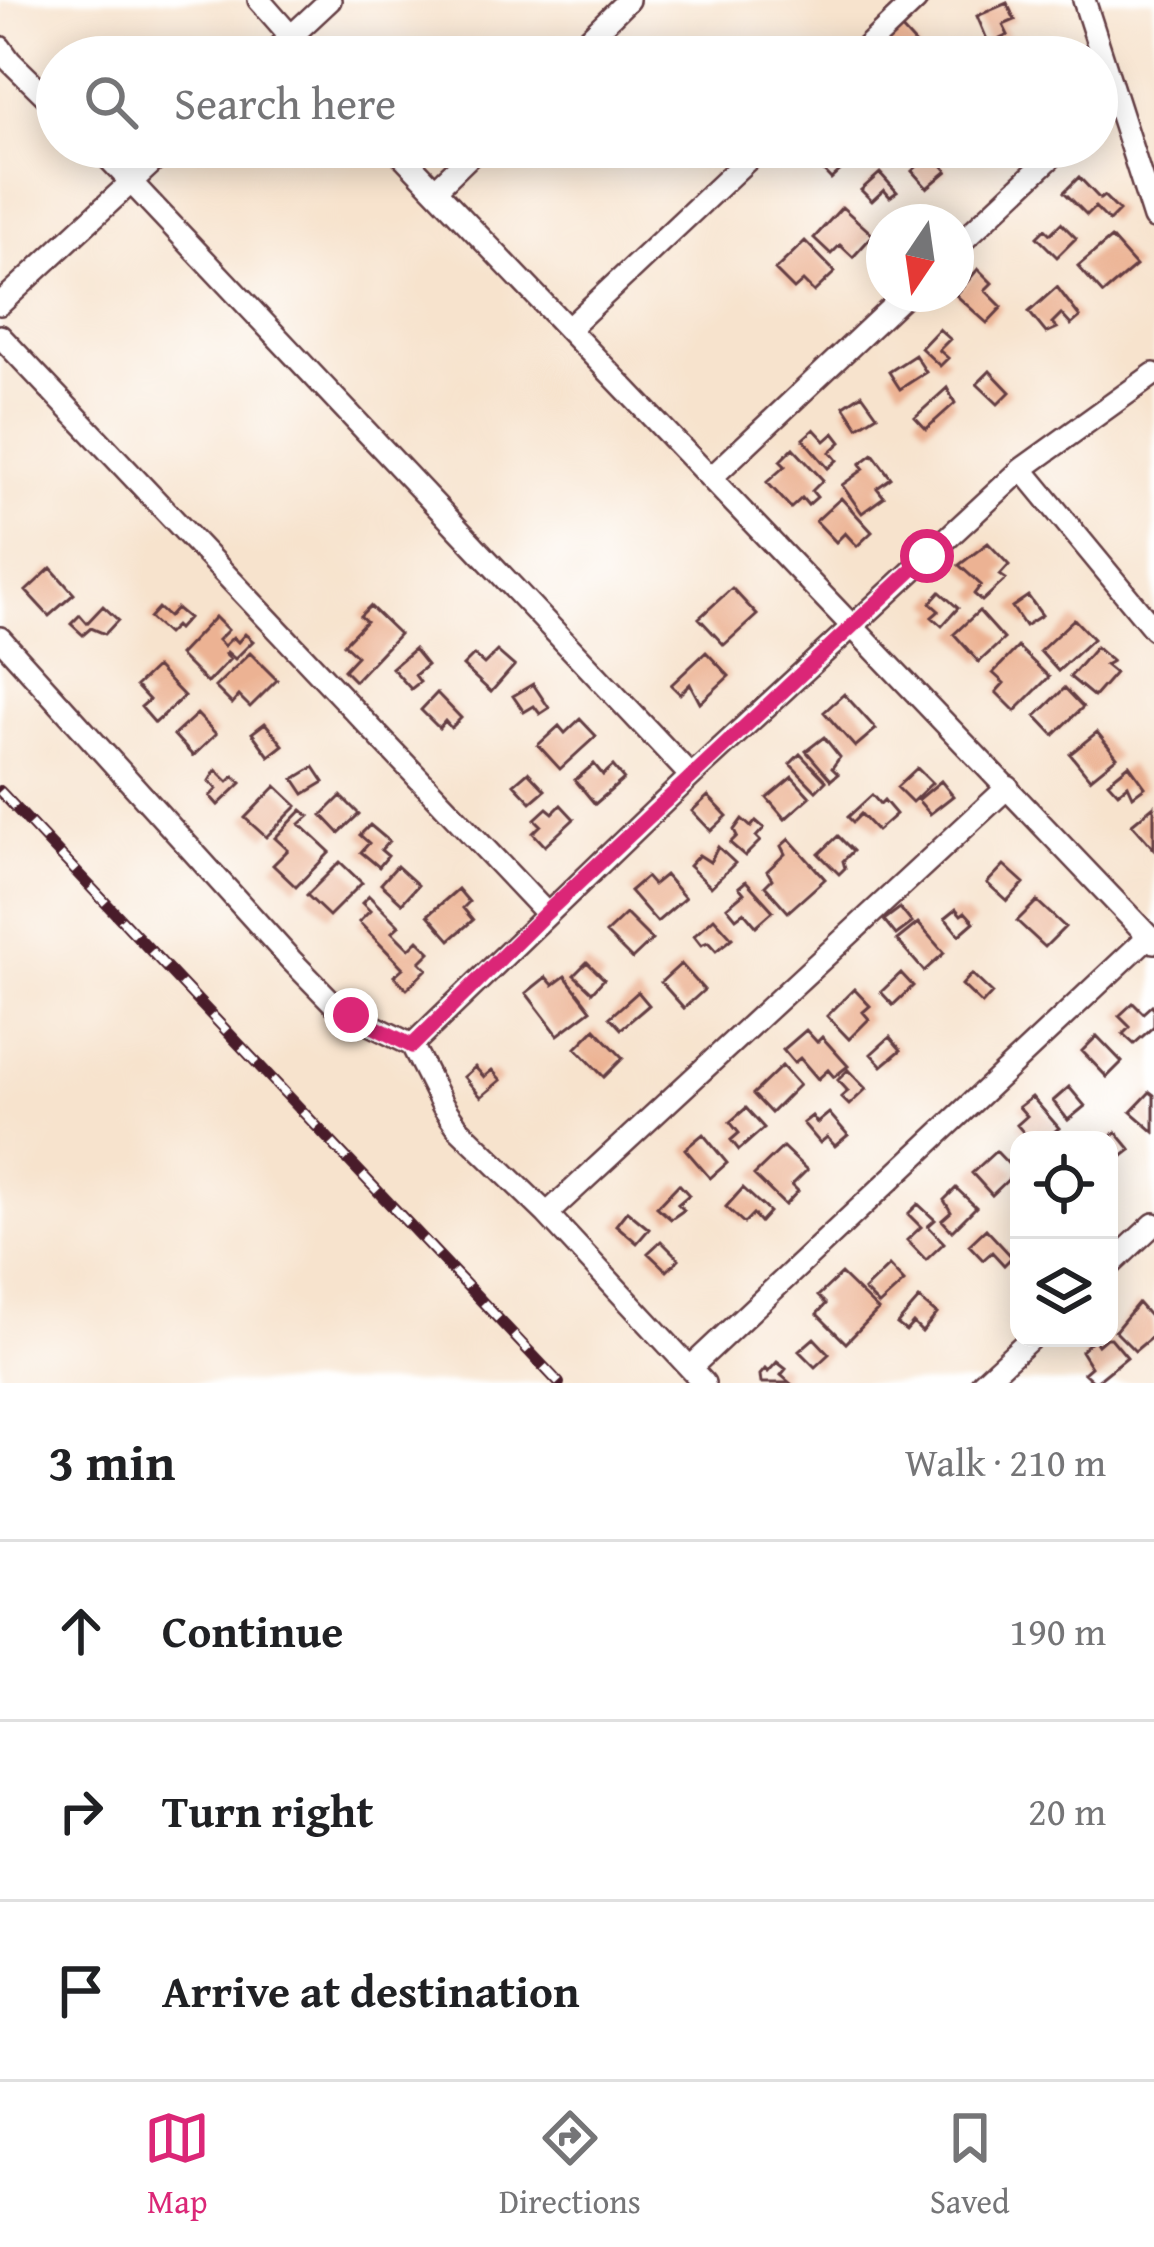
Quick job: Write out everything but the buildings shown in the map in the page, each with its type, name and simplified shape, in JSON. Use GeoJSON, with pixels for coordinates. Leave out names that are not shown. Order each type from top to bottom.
{"type":"FeatureCollection","features":[{"type":"Feature","properties":{"kind":"street"},"geometry":{"type":"LineString","coordinates":[[259,0],[289,36]]}},
{"type":"Feature","properties":{"kind":"street"},"geometry":{"type":"LineString","coordinates":[[291,36],[330,0]]}},
{"type":"Feature","properties":{"kind":"street"},"geometry":{"type":"LineString","coordinates":[[591,36],[628,0]]}},
{"type":"Feature","properties":{"kind":"street"},"geometry":{"type":"LineString","coordinates":[[878,36],[916,0]]}},
{"type":"Feature","properties":{"kind":"street"},"geometry":{"type":"LineString","coordinates":[[1084,0],[1096,36]]}},
{"type":"Feature","properties":{"kind":"street"},"geometry":{"type":"LineString","coordinates":[[0,46],[36,86]]}},
{"type":"Feature","properties":{"kind":"street"},"geometry":{"type":"LineString","coordinates":[[1118,102],[1154,218]]}},
{"type":"Feature","properties":{"kind":"street"},"geometry":{"type":"LineString","coordinates":[[119,168],[691,776]]}},
{"type":"Feature","properties":{"kind":"street"},"geometry":{"type":"LineString","coordinates":[[0,304],[146,168]]}},
{"type":"Feature","properties":{"kind":"street"},"geometry":{"type":"LineString","coordinates":[[0,638],[333,1003],[412,1046],[459,1130],[547,1214],[697,1376],[1152,939],[414,168]]}},
{"type":"Feature","properties":{"kind":"street"},"geometry":{"type":"LineString","coordinates":[[435,190],[457,168]]}},
{"type":"Feature","properties":{"kind":"street"},"geometry":{"type":"LineString","coordinates":[[569,328],[739,168]]}},
{"type":"Feature","properties":{"kind":"street"},"geometry":{"type":"LineString","coordinates":[[974,230],[1040,168]]}},
{"type":"Feature","properties":{"kind":"street"},"geometry":{"type":"LineString","coordinates":[[712,477],[887,312]]}},
{"type":"Feature","properties":{"kind":"street"},"geometry":{"type":"LineString","coordinates":[[0,336],[546,913]]}},
{"type":"Feature","properties":{"kind":"street"},"geometry":{"type":"LineString","coordinates":[[412,1046],[546,913],[1022,469],[1154,374]]}},
{"type":"Feature","properties":{"kind":"street"},"geometry":{"type":"LineString","coordinates":[[1022,469],[1154,629]]}},
{"type":"Feature","properties":{"kind":"street"},"geometry":{"type":"LineString","coordinates":[[547,1214],[1008,788]]}},
{"type":"Feature","properties":{"kind":"street"},"geometry":{"type":"LineString","coordinates":[[1118,1257],[1154,1223]]}},
{"type":"Feature","properties":{"kind":"street"},"geometry":{"type":"LineString","coordinates":[[982,1383],[1021,1347]]}},
{"type":"Feature","properties":{"kind":"railway"},"geometry":{"type":"LineString","coordinates":[[0,791],[559,1383]]}},
{"type":"Feature","properties":{"kind":"route"},"geometry":{"type":"LineString","coordinates":[[351,1015],[412,1046],[546,913],[927,556]]}}]}
